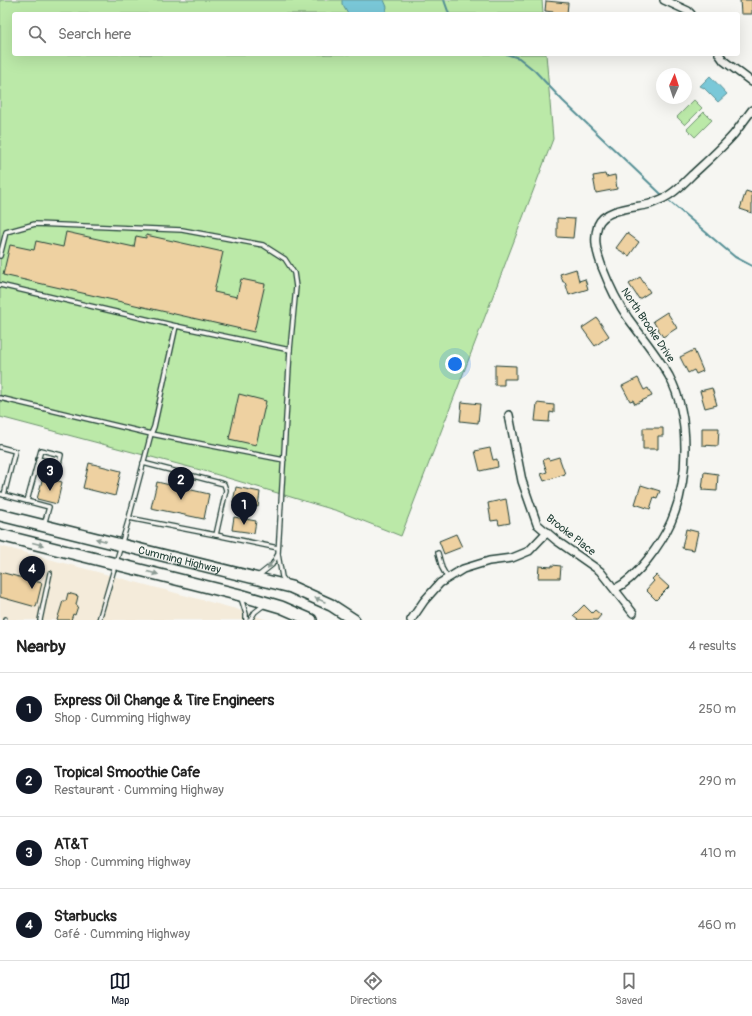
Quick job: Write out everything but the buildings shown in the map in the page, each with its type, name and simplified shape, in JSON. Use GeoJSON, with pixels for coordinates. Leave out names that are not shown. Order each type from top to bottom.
{"type":"FeatureCollection","features":[{"type":"Feature","properties":{"kind":"main road","name":"Cumming Highway"},"geometry":{"type":"LineString","coordinates":[[0,515],[291,587],[332,605],[354,620]]}},
{"type":"Feature","properties":{"kind":"main road","name":"Cumming Highway"},"geometry":{"type":"LineString","coordinates":[[0,535],[240,595],[281,607],[311,620]]}},
{"type":"Feature","properties":{"kind":"street"},"geometry":{"type":"LineString","coordinates":[[664,0],[689,12]]}},
{"type":"Feature","properties":{"kind":"street"},"geometry":{"type":"LineString","coordinates":[[720,56],[724,61],[752,82]]}},
{"type":"Feature","properties":{"kind":"street","name":"North Brooke Drive"},"geometry":{"type":"LineString","coordinates":[[615,590],[636,572],[654,551],[666,532],[676,509],[683,482],[685,455],[683,423],[677,397],[669,377],[610,288],[596,250],[595,237],[598,224],[608,215],[618,210],[650,204],[665,198],[677,189],[734,134],[752,110]]}},
{"type":"Feature","properties":{"kind":"street","name":"Brooke Place"},"geometry":{"type":"LineString","coordinates":[[509,415],[522,481],[537,524],[600,571],[633,613]]}},
{"type":"Feature","properties":{"kind":"street"},"geometry":{"type":"LineString","coordinates":[[411,620],[424,601],[440,583],[463,569],[488,560],[512,558],[529,551],[547,532]]}},
{"type":"Feature","properties":{"kind":"lane"},"geometry":{"type":"LineString","coordinates":[[0,256],[6,232],[35,224],[182,230],[263,245],[285,259],[294,273],[296,287],[290,350],[278,554],[282,578],[291,587]]}},
{"type":"Feature","properties":{"kind":"lane"},"geometry":{"type":"LineString","coordinates":[[0,285],[176,326],[290,350]]}},
{"type":"Feature","properties":{"kind":"lane"},"geometry":{"type":"LineString","coordinates":[[99,620],[154,427],[176,326]]}},
{"type":"Feature","properties":{"kind":"lane"},"geometry":{"type":"LineString","coordinates":[[0,398],[151,434],[284,460]]}},
{"type":"Feature","properties":{"kind":"lane"},"geometry":{"type":"LineString","coordinates":[[0,447],[14,450],[2,495],[48,507],[43,526]]}},
{"type":"Feature","properties":{"kind":"lane"},"geometry":{"type":"LineString","coordinates":[[28,501],[40,450],[61,455],[59,464],[38,459]]}},
{"type":"Feature","properties":{"kind":"lane"},"geometry":{"type":"LineString","coordinates":[[143,463],[224,484],[226,490],[216,535]]}},
{"type":"Feature","properties":{"kind":"lane"},"geometry":{"type":"LineString","coordinates":[[129,518],[278,548]]}},
{"type":"Feature","properties":{"kind":"lane"},"geometry":{"type":"LineString","coordinates":[[438,553],[442,568],[448,578]]}},
{"type":"Feature","properties":{"kind":"lane"},"geometry":{"type":"LineString","coordinates":[[255,578],[272,565],[278,554]]}},
{"type":"Feature","properties":{"kind":"lane"},"geometry":{"type":"LineString","coordinates":[[40,620],[50,573]]}},
{"type":"Feature","properties":{"kind":"lane"},"geometry":{"type":"LineString","coordinates":[[240,595],[246,614],[246,620]]}},
{"type":"Feature","properties":{"kind":"lane"},"geometry":{"type":"LineString","coordinates":[[250,620],[255,612],[268,603]]}},
{"type":"Feature","properties":{"kind":"shaded area"},"geometry":{"type":"Polygon","coordinates":[[[0,546],[236,609],[267,620],[0,620],[0,546]]]}},
{"type":"Feature","properties":{"kind":"green space"},"geometry":{"type":"Polygon","coordinates":[[[0,0],[542,0],[543,12],[12,12],[12,56],[546,56],[553,139],[401,536],[338,511],[208,472],[0,417],[0,0]]]}},
{"type":"Feature","properties":{"kind":"green space"},"geometry":{"type":"Polygon","coordinates":[[[694,100],[702,108],[685,125],[677,117],[690,104],[692,104],[694,100]]]}},
{"type":"Feature","properties":{"kind":"green space"},"geometry":{"type":"Polygon","coordinates":[[[704,112],[712,120],[695,137],[687,129],[704,112]]]}},
{"type":"Feature","properties":{"kind":"water"},"geometry":{"type":"Polygon","coordinates":[[[342,0],[384,0],[387,7],[386,12],[347,12],[342,4],[342,0]]]}},
{"type":"Feature","properties":{"kind":"water"},"geometry":{"type":"Polygon","coordinates":[[[710,76],[727,94],[718,102],[700,86],[710,76]]]}},
{"type":"Feature","properties":{"kind":"waterway"},"geometry":{"type":"LineString","coordinates":[[444,0],[448,12]]}},
{"type":"Feature","properties":{"kind":"waterway"},"geometry":{"type":"LineString","coordinates":[[512,56],[519,58],[535,71],[563,101],[661,194]]}},
{"type":"Feature","properties":{"kind":"waterway"},"geometry":{"type":"LineString","coordinates":[[670,202],[735,257],[752,266]]}},
{"type":"Feature","properties":{"kind":"place","name":"AT&T"},"geometry":{"type":"Point","coordinates":[50,491]}},
{"type":"Feature","properties":{"kind":"place","name":"Tropical Smoothie Cafe"},"geometry":{"type":"Point","coordinates":[181,500]}},
{"type":"Feature","properties":{"kind":"place","name":"Express Oil Change & Tire Engineers"},"geometry":{"type":"Point","coordinates":[244,525]}},
{"type":"Feature","properties":{"kind":"place","name":"Starbucks"},"geometry":{"type":"Point","coordinates":[32,589]}}]}
